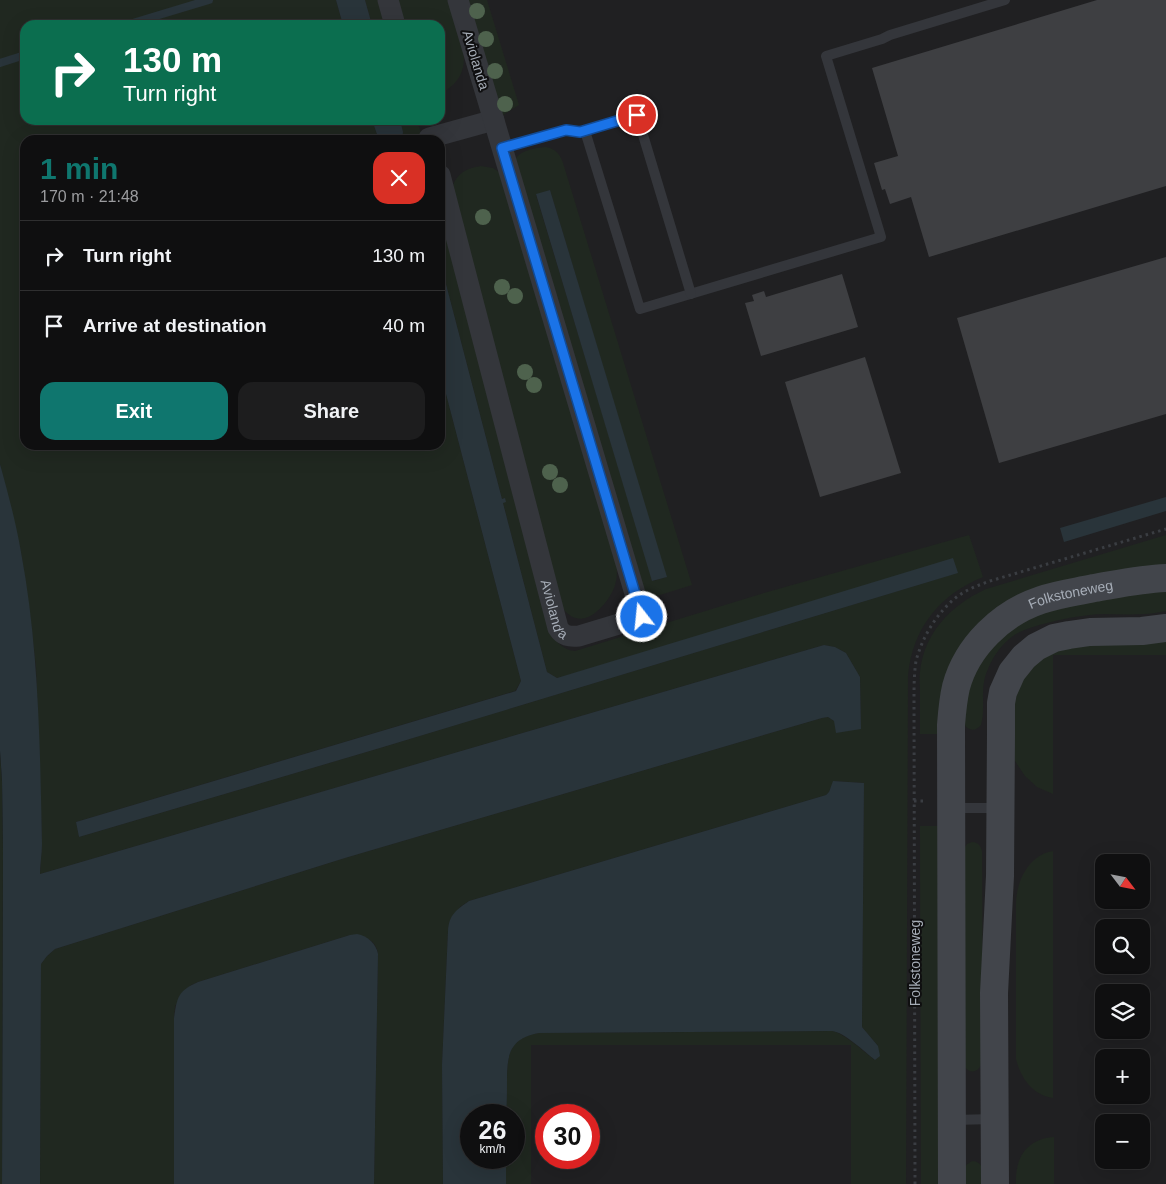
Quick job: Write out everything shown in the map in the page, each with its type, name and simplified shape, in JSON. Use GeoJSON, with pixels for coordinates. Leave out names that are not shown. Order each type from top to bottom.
{"type":"FeatureCollection","features":[{"type":"Feature","properties":{"kind":"street"},"geometry":{"type":"LineString","coordinates":[[388,0],[394,20]]}},
{"type":"Feature","properties":{"kind":"street","name":"Aviolanda"},"geometry":{"type":"LineString","coordinates":[[445,194],[558,628],[564,634],[575,636],[642,617],[458,0]]}},
{"type":"Feature","properties":{"kind":"street"},"geometry":{"type":"LineString","coordinates":[[427,133],[494,120]]}},
{"type":"Feature","properties":{"kind":"street","name":"Folkstoneweg"},"geometry":{"type":"LineString","coordinates":[[952,1184],[951,725],[954,695],[959,678],[975,648],[990,631],[1002,620],[1019,610],[1047,598],[1140,580],[1166,578]]}},
{"type":"Feature","properties":{"kind":"street"},"geometry":{"type":"LineString","coordinates":[[995,1184],[994,993],[1000,876],[1002,703],[1008,681],[1024,656],[1054,638],[1090,632],[1142,631],[1166,628]]}},
{"type":"Feature","properties":{"kind":"lane"},"geometry":{"type":"LineString","coordinates":[[585,130],[640,309],[881,237],[826,56],[1005,0]]}},
{"type":"Feature","properties":{"kind":"lane"},"geometry":{"type":"LineString","coordinates":[[502,148],[566,130],[580,132],[637,115],[691,294]]}},
{"type":"Feature","properties":{"kind":"lane"},"geometry":{"type":"LineString","coordinates":[[951,808],[1000,808]]}},
{"type":"Feature","properties":{"kind":"lane"},"geometry":{"type":"LineString","coordinates":[[952,1120],[995,1120]]}},
{"type":"Feature","properties":{"kind":"path","name":"Folkstoneweg"},"geometry":{"type":"LineString","coordinates":[[914,741],[915,1184]]}},
{"type":"Feature","properties":{"kind":"shaded area"},"geometry":{"type":"Polygon","coordinates":[[[0,0],[1166,0],[1166,1184],[40,1184],[38,712],[0,464],[0,0]]]}},
{"type":"Feature","properties":{"kind":"shaded area"},"geometry":{"type":"Polygon","coordinates":[[[0,0],[336,0],[342,20],[20,20],[20,125],[374,125],[377,135],[20,135],[20,450],[445,450],[445,390],[521,681],[515,691],[76,822],[79,837],[957,573],[557,678],[547,672],[503,503],[505,498],[502,499],[445,280],[445,220],[558,643],[564,647],[575,651],[764,593],[969,535],[983,577],[953,593],[931,615],[922,628],[916,642],[908,675],[906,1184],[851,1184],[851,1045],[531,1045],[531,1184],[506,1184],[506,1169],[525,1169],[525,1104],[506,1104],[508,1064],[511,1050],[521,1039],[529,1035],[539,1033],[832,1031],[848,1039],[875,1060],[878,1046],[862,1027],[864,783],[834,781],[826,795],[469,901],[460,907],[449,923],[448,931],[442,1065],[443,1184],[374,1184],[378,954],[372,941],[350,935],[198,982],[191,985],[175,1006],[174,1184],[40,1184],[41,964],[55,949],[345,858],[822,718],[828,717],[834,721],[861,729],[860,677],[846,653],[835,647],[824,645],[40,874],[42,844],[36,667],[21,552],[0,464],[0,0]]]}},
{"type":"Feature","properties":{"kind":"shaded area"},"geometry":{"type":"Polygon","coordinates":[[[336,0],[365,0],[371,20],[342,20],[336,0]]]}},
{"type":"Feature","properties":{"kind":"shaded area"},"geometry":{"type":"Polygon","coordinates":[[[365,0],[381,0],[387,20],[371,20],[365,0]]]}},
{"type":"Feature","properties":{"kind":"shaded area"},"geometry":{"type":"Polygon","coordinates":[[[395,0],[450,0],[464,58],[461,73],[451,87],[445,91],[445,20],[401,20],[395,0]]]}},
{"type":"Feature","properties":{"kind":"shaded area"},"geometry":{"type":"Polygon","coordinates":[[[465,0],[487,0],[519,105],[500,117],[465,0]]]}},
{"type":"Feature","properties":{"kind":"shaded area"},"geometry":{"type":"Polygon","coordinates":[[[374,125],[401,125],[403,135],[377,135],[374,125]]]}},
{"type":"Feature","properties":{"kind":"shaded area"},"geometry":{"type":"Polygon","coordinates":[[[401,125],[418,125],[422,135],[402,135],[401,125]]]}},
{"type":"Feature","properties":{"kind":"shaded area"},"geometry":{"type":"Polygon","coordinates":[[[545,147],[559,154],[563,163],[692,585],[644,600],[515,160],[524,152],[545,147]],[[550,190],[536,195],[653,581],[666,577],[550,190]]]}},
{"type":"Feature","properties":{"kind":"shaded area"},"geometry":{"type":"Polygon","coordinates":[[[481,166],[493,168],[499,172],[617,566],[616,583],[613,591],[600,609],[582,619],[568,614],[560,606],[452,189],[459,175],[471,168],[481,166]]]}},
{"type":"Feature","properties":{"kind":"shaded area"},"geometry":{"type":"Polygon","coordinates":[[[550,190],[667,577],[652,581],[536,194],[550,190]]]}},
{"type":"Feature","properties":{"kind":"shaded area"},"geometry":{"type":"Polygon","coordinates":[[[445,280],[502,499],[505,498],[506,502],[503,503],[547,672],[557,678],[953,558],[958,573],[79,837],[76,822],[516,691],[521,681],[445,390],[445,280]]]}},
{"type":"Feature","properties":{"kind":"shaded area"},"geometry":{"type":"Polygon","coordinates":[[[0,464],[19,541],[32,624],[39,734],[42,844],[40,874],[824,645],[835,647],[846,653],[860,677],[861,729],[836,733],[834,721],[828,717],[822,718],[345,858],[55,949],[41,964],[40,1184],[2,1184],[3,850],[0,751],[0,464]]]}},
{"type":"Feature","properties":{"kind":"shaded area"},"geometry":{"type":"Polygon","coordinates":[[[1166,497],[1166,511],[1064,542],[1060,528],[1166,497]]]}},
{"type":"Feature","properties":{"kind":"shaded area"},"geometry":{"type":"Polygon","coordinates":[[[1166,535],[1166,571],[1018,600],[939,734],[920,734],[920,677],[927,645],[941,622],[961,603],[986,589],[1166,535]]]}},
{"type":"Feature","properties":{"kind":"shaded area"},"geometry":{"type":"Polygon","coordinates":[[[1166,584],[1166,611],[1146,614],[1081,616],[1043,624],[1013,636],[995,655],[985,676],[981,725],[972,730],[963,723],[967,691],[978,662],[1020,617],[1166,584]]]}},
{"type":"Feature","properties":{"kind":"shaded area"},"geometry":{"type":"Polygon","coordinates":[[[1166,638],[1166,655],[1053,655],[1053,794],[1037,787],[1025,776],[1015,761],[1010,747],[1010,705],[1029,669],[1057,649],[1166,638]]]}},
{"type":"Feature","properties":{"kind":"shaded area"},"geometry":{"type":"Polygon","coordinates":[[[0,751],[3,850],[2,1184],[0,1184],[0,751]]]}},
{"type":"Feature","properties":{"kind":"shaded area"},"geometry":{"type":"Polygon","coordinates":[[[833,781],[864,783],[862,1027],[878,1046],[880,1056],[875,1060],[848,1039],[832,1031],[539,1033],[530,1035],[517,1043],[510,1054],[507,1070],[507,1104],[460,1104],[460,1169],[506,1169],[506,1184],[443,1184],[442,1065],[448,931],[450,921],[457,910],[469,901],[826,795],[833,781]]]}},
{"type":"Feature","properties":{"kind":"shaded area"},"geometry":{"type":"Polygon","coordinates":[[[920,826],[939,826],[940,1184],[921,1184],[920,826]]]}},
{"type":"Feature","properties":{"kind":"shaded area"},"geometry":{"type":"Polygon","coordinates":[[[972,842],[979,845],[982,852],[983,1059],[978,1069],[973,1072],[964,1066],[964,849],[967,844],[972,842]]]}},
{"type":"Feature","properties":{"kind":"shaded area"},"geometry":{"type":"Polygon","coordinates":[[[1053,851],[1053,1098],[1039,1093],[1028,1084],[1021,1073],[1016,1059],[1016,905],[1018,887],[1025,871],[1037,858],[1053,851]]]}},
{"type":"Feature","properties":{"kind":"shaded area"},"geometry":{"type":"Polygon","coordinates":[[[357,934],[371,941],[378,954],[374,1184],[174,1184],[174,1018],[176,1005],[182,992],[198,982],[357,934]]]}},
{"type":"Feature","properties":{"kind":"shaded area"},"geometry":{"type":"Polygon","coordinates":[[[1054,1137],[1054,1184],[1016,1184],[1020,1158],[1024,1152],[1036,1142],[1054,1137]]]}},
{"type":"Feature","properties":{"kind":"shaded area"},"geometry":{"type":"Polygon","coordinates":[[[972,1161],[981,1166],[983,1184],[964,1184],[965,1166],[972,1161]]]}},
{"type":"Feature","properties":{"kind":"building"},"geometry":{"type":"Polygon","coordinates":[[[1097,0],[1166,0],[1166,186],[929,257],[911,197],[890,204],[885,189],[882,190],[874,163],[898,156],[872,68],[1097,0]]]}},
{"type":"Feature","properties":{"kind":"building"},"geometry":{"type":"Polygon","coordinates":[[[1166,257],[1166,414],[999,463],[957,318],[1166,257]]]}},
{"type":"Feature","properties":{"kind":"building"},"geometry":{"type":"Polygon","coordinates":[[[842,274],[858,327],[761,356],[745,303],[754,301],[752,295],[764,291],[766,297],[842,274]]]}},
{"type":"Feature","properties":{"kind":"building"},"geometry":{"type":"Polygon","coordinates":[[[865,357],[901,473],[820,497],[785,382],[865,357]]]}},
{"type":"Feature","properties":{"kind":"waterway"},"geometry":{"type":"LineString","coordinates":[[143,20],[209,0]]}},
{"type":"Feature","properties":{"kind":"waterway"},"geometry":{"type":"LineString","coordinates":[[0,63],[20,57]]}},
{"type":"Feature","properties":{"kind":"route"},"geometry":{"type":"LineString","coordinates":[[637,115],[580,132],[566,130],[502,148],[642,617]]}}]}
